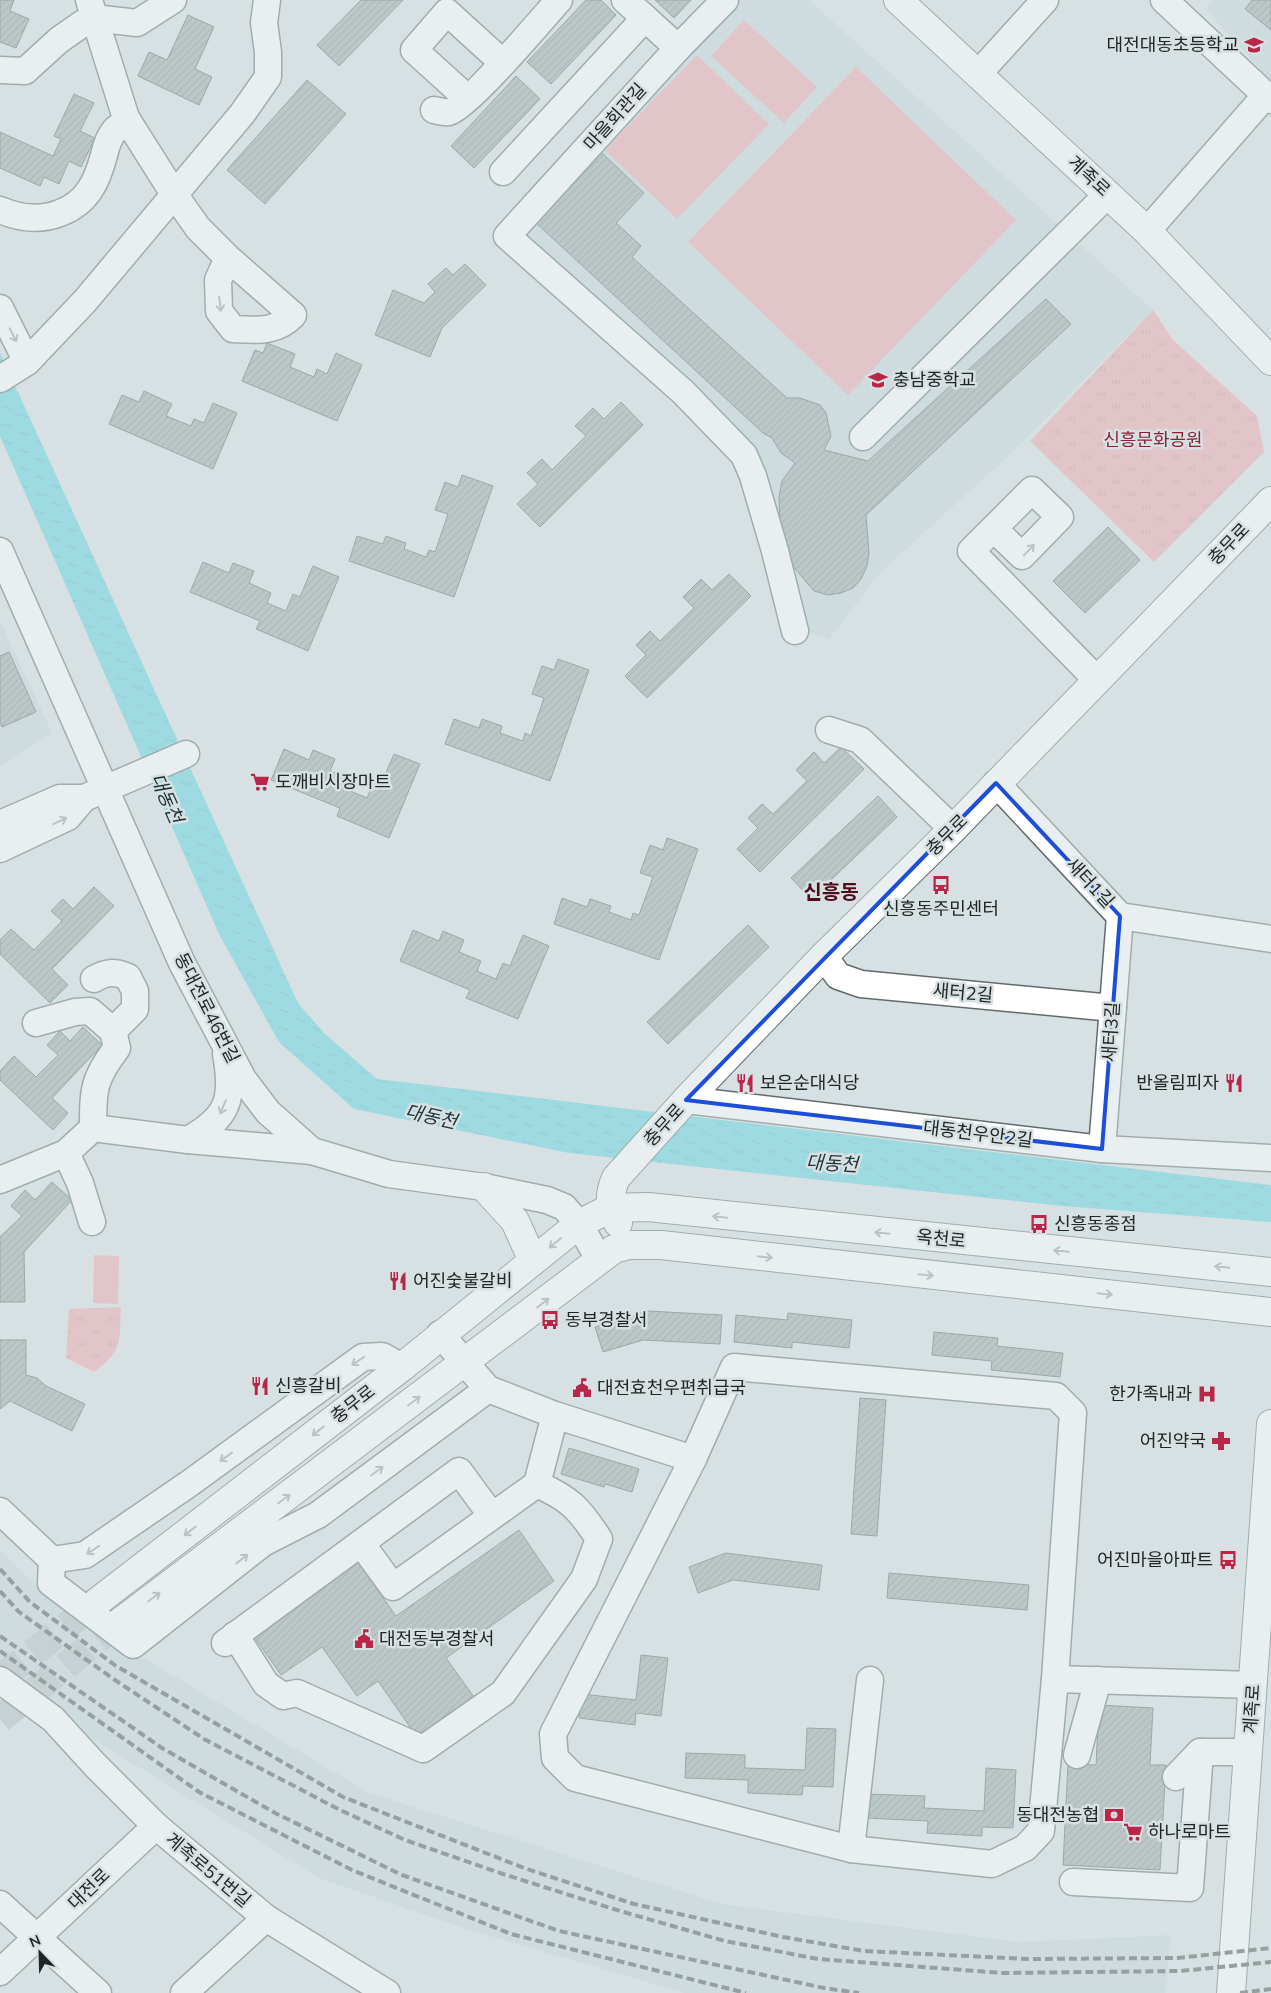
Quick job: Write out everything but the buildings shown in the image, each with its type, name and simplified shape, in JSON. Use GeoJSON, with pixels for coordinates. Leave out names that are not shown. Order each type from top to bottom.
{"type":"FeatureCollection","features":[{"type":"Feature","properties":{"kind":"main road","name":"계족로"},"geometry":{"type":"LineString","coordinates":[[898,0],[1147,231],[1271,361]]}},
{"type":"Feature","properties":{"kind":"main road","name":"충무로"},"geometry":{"type":"LineString","coordinates":[[96,1602],[402,1367],[440,1334],[579,1224],[610,1208],[610,1189],[623,1170],[686,1100],[824,956],[954,829],[996,783],[1271,501]]}},
{"type":"Feature","properties":{"kind":"main road"},"geometry":{"type":"LineString","coordinates":[[1237,536],[1271,523]]}},
{"type":"Feature","properties":{"kind":"main road"},"geometry":{"type":"LineString","coordinates":[[484,1187],[515,1221],[533,1261]]}},
{"type":"Feature","properties":{"kind":"main road"},"geometry":{"type":"LineString","coordinates":[[610,1208],[629,1245],[671,1246],[1271,1312]]}},
{"type":"Feature","properties":{"kind":"main road","name":"옥천로"},"geometry":{"type":"LineString","coordinates":[[610,1208],[648,1208],[1271,1272]]}},
{"type":"Feature","properties":{"kind":"main road","name":"충무로"},"geometry":{"type":"LineString","coordinates":[[115,1626],[465,1363],[599,1259],[614,1249],[629,1245]]}},
{"type":"Feature","properties":{"kind":"main road","name":"계족로"},"geometry":{"type":"LineString","coordinates":[[1232,1993],[1271,1424]]}},
{"type":"Feature","properties":{"kind":"street"},"geometry":{"type":"LineString","coordinates":[[92,9],[137,23],[173,0]]}},
{"type":"Feature","properties":{"kind":"street"},"geometry":{"type":"LineString","coordinates":[[15,369],[85,301],[242,114],[268,77],[268,52],[264,23],[267,0]]}},
{"type":"Feature","properties":{"kind":"street"},"geometry":{"type":"LineString","coordinates":[[434,110],[450,112],[467,98],[503,62],[559,0]]}},
{"type":"Feature","properties":{"kind":"street"},"geometry":{"type":"LineString","coordinates":[[624,0],[678,48]]}},
{"type":"Feature","properties":{"kind":"street","name":"마을회관길"},"geometry":{"type":"LineString","coordinates":[[725,0],[678,48],[507,236],[683,392],[744,455],[753,476],[775,551],[795,630]]}},
{"type":"Feature","properties":{"kind":"street"},"geometry":{"type":"LineString","coordinates":[[978,74],[1044,0]]}},
{"type":"Feature","properties":{"kind":"street"},"geometry":{"type":"LineString","coordinates":[[1147,231],[1268,97],[1174,3]]}},
{"type":"Feature","properties":{"kind":"street"},"geometry":{"type":"LineString","coordinates":[[0,70],[25,71],[92,9]]}},
{"type":"Feature","properties":{"kind":"street"},"geometry":{"type":"LineString","coordinates":[[92,9],[128,121],[198,228],[228,258],[294,314],[285,324],[265,331],[233,329],[219,311],[218,280],[228,258]]}},
{"type":"Feature","properties":{"kind":"street"},"geometry":{"type":"LineString","coordinates":[[467,98],[414,50],[447,12],[503,62]]}},
{"type":"Feature","properties":{"kind":"street"},"geometry":{"type":"LineString","coordinates":[[503,172],[645,18]]}},
{"type":"Feature","properties":{"kind":"street"},"geometry":{"type":"LineString","coordinates":[[0,210],[16,216],[48,218],[72,209],[88,195],[99,172],[107,143],[115,130],[128,121]]}},
{"type":"Feature","properties":{"kind":"street"},"geometry":{"type":"LineString","coordinates":[[863,436],[1108,194]]}},
{"type":"Feature","properties":{"kind":"street"},"geometry":{"type":"LineString","coordinates":[[0,308],[15,369]]}},
{"type":"Feature","properties":{"kind":"street"},"geometry":{"type":"LineString","coordinates":[[994,529],[971,551],[1097,680]]}},
{"type":"Feature","properties":{"kind":"street","name":"동대전로46번길"},"geometry":{"type":"LineString","coordinates":[[0,551],[79,725],[103,790],[182,964],[244,1079],[268,1112],[312,1150],[389,1174],[484,1187],[547,1200],[564,1207],[579,1224],[599,1259]]}},
{"type":"Feature","properties":{"kind":"street"},"geometry":{"type":"LineString","coordinates":[[829,730],[860,740],[954,829]]}},
{"type":"Feature","properties":{"kind":"street"},"geometry":{"type":"LineString","coordinates":[[8,826],[68,817],[103,790],[186,754]]}},
{"type":"Feature","properties":{"kind":"street","name":"새터1길"},"geometry":{"type":"LineString","coordinates":[[996,783],[1120,916],[1271,939]]}},
{"type":"Feature","properties":{"kind":"street"},"geometry":{"type":"LineString","coordinates":[[0,850],[8,826]]}},
{"type":"Feature","properties":{"kind":"street"},"geometry":{"type":"LineString","coordinates":[[0,857],[8,826]]}},
{"type":"Feature","properties":{"kind":"street","name":"새터3길"},"geometry":{"type":"LineString","coordinates":[[1102,1149],[1120,916]]}},
{"type":"Feature","properties":{"kind":"street","name":"새터2길"},"geometry":{"type":"LineString","coordinates":[[824,956],[838,976],[861,984],[1113,1008]]}},
{"type":"Feature","properties":{"kind":"street"},"geometry":{"type":"LineString","coordinates":[[94,979],[104,974],[117,972],[128,976],[135,991],[136,1009],[113,1031]]}},
{"type":"Feature","properties":{"kind":"street"},"geometry":{"type":"LineString","coordinates":[[0,1180],[66,1153],[93,1128],[94,1091],[101,1068],[117,1048],[113,1031],[90,1011],[75,1012],[36,1023]]}},
{"type":"Feature","properties":{"kind":"street"},"geometry":{"type":"LineString","coordinates":[[188,1140],[210,1128],[225,1109],[230,1081],[224,1043]]}},
{"type":"Feature","properties":{"kind":"street","name":"대동천우안2길"},"geometry":{"type":"LineString","coordinates":[[686,1100],[1102,1149],[1271,1158]]}},
{"type":"Feature","properties":{"kind":"street"},"geometry":{"type":"LineString","coordinates":[[93,1128],[188,1140],[312,1150]]}},
{"type":"Feature","properties":{"kind":"street"},"geometry":{"type":"LineString","coordinates":[[66,1153],[80,1182],[92,1222]]}},
{"type":"Feature","properties":{"kind":"street"},"geometry":{"type":"LineString","coordinates":[[440,1334],[488,1389],[555,1415],[693,1459]]}},
{"type":"Feature","properties":{"kind":"street"},"geometry":{"type":"LineString","coordinates":[[51,1572],[84,1556],[190,1483],[363,1357],[382,1356],[402,1367]]}},
{"type":"Feature","properties":{"kind":"street"},"geometry":{"type":"LineString","coordinates":[[734,1367],[1056,1396],[1073,1413],[1055,1679],[1041,1831],[1025,1848],[992,1864],[851,1848],[575,1778],[555,1758],[553,1734],[693,1459],[734,1367]]}},
{"type":"Feature","properties":{"kind":"street"},"geometry":{"type":"LineString","coordinates":[[0,1511],[51,1572],[133,1645],[263,1543],[318,1515],[488,1389]]}},
{"type":"Feature","properties":{"kind":"street"},"geometry":{"type":"LineString","coordinates":[[361,1543],[393,1587],[537,1484],[555,1415]]}},
{"type":"Feature","properties":{"kind":"street"},"geometry":{"type":"LineString","coordinates":[[492,1516],[460,1472],[230,1639],[266,1684],[283,1696],[297,1693],[424,1749],[503,1693],[584,1578],[599,1539],[583,1514],[563,1496],[537,1484]]}},
{"type":"Feature","properties":{"kind":"street"},"geometry":{"type":"LineString","coordinates":[[1055,1679],[1253,1686]]}},
{"type":"Feature","properties":{"kind":"street","name":"계족로51번길"},"geometry":{"type":"LineString","coordinates":[[0,1680],[53,1719],[96,1766],[156,1826],[266,1918],[387,1993]]}},
{"type":"Feature","properties":{"kind":"street"},"geometry":{"type":"LineString","coordinates":[[851,1848],[870,1680]]}},
{"type":"Feature","properties":{"kind":"street"},"geometry":{"type":"LineString","coordinates":[[1077,1755],[1098,1680]]}},
{"type":"Feature","properties":{"kind":"street"},"geometry":{"type":"LineString","coordinates":[[1176,1778],[1200,1752],[1248,1752]]}},
{"type":"Feature","properties":{"kind":"street"},"geometry":{"type":"LineString","coordinates":[[1073,1882],[1190,1888],[1200,1752]]}},
{"type":"Feature","properties":{"kind":"street","name":"대전로"},"geometry":{"type":"LineString","coordinates":[[0,1972],[156,1826]]}},
{"type":"Feature","properties":{"kind":"street"},"geometry":{"type":"LineString","coordinates":[[0,1904],[39,1937],[98,1993]]}},
{"type":"Feature","properties":{"kind":"street"},"geometry":{"type":"LineString","coordinates":[[184,1993],[266,1918]]}},
{"type":"Feature","properties":{"kind":"highlighted area"},"geometry":{"type":"Polygon","coordinates":[[[996,783],[1120,916],[1102,1149],[686,1100],[996,783]]]}},
{"type":"Feature","properties":{"kind":"shaded area","name":"충남중학교"},"geometry":{"type":"Polygon","coordinates":[[[739,0],[809,0],[1153,310],[1016,449],[881,572],[829,639],[805,632],[757,463],[518,231],[739,0]]]}},
{"type":"Feature","properties":{"kind":"shaded area","name":"대전대동초등학교"},"geometry":{"type":"Polygon","coordinates":[[[1213,0],[1271,0],[1271,81],[1205,9],[1213,0]]]}},
{"type":"Feature","properties":{"kind":"shaded area"},"geometry":{"type":"Polygon","coordinates":[[[0,620],[52,733],[0,767],[0,620]]]}},
{"type":"Feature","properties":{"kind":"shaded area"},"geometry":{"type":"Polygon","coordinates":[[[0,1549],[33,1582],[134,1652],[369,1793],[722,1904],[1018,1942],[1171,1935],[1165,1993],[684,1993],[466,1929],[321,1879],[91,1738],[0,1663],[0,1549]]]}},
{"type":"Feature","properties":{"kind":"green space"},"geometry":{"type":"Polygon","coordinates":[[[744,20],[817,87],[784,123],[711,56],[744,20]]]}},
{"type":"Feature","properties":{"kind":"green space"},"geometry":{"type":"Polygon","coordinates":[[[697,55],[769,124],[677,219],[605,150],[697,55]]]}},
{"type":"Feature","properties":{"kind":"green space"},"geometry":{"type":"Polygon","coordinates":[[[856,67],[1016,220],[848,395],[688,242],[856,67]]]}},
{"type":"Feature","properties":{"kind":"green space","name":"신흥문화공원"},"geometry":{"type":"Polygon","coordinates":[[[1153,310],[1173,340],[1257,416],[1264,452],[1154,562],[1030,441],[1153,310]]]}},
{"type":"Feature","properties":{"kind":"green space"},"geometry":{"type":"Polygon","coordinates":[[[94,1255],[119,1256],[118,1304],[93,1303],[94,1255]]]}},
{"type":"Feature","properties":{"kind":"green space"},"geometry":{"type":"Polygon","coordinates":[[[121,1307],[118,1344],[111,1358],[104,1365],[94,1372],[66,1358],[69,1309],[121,1307]]]}},
{"type":"Feature","properties":{"kind":"water","name":"대동천"},"geometry":{"type":"Polygon","coordinates":[[[0,353],[298,1003],[325,1034],[377,1079],[1271,1185],[1271,1222],[1062,1206],[569,1153],[354,1109],[279,1042],[220,936],[0,436],[0,353]]]}},
{"type":"Feature","properties":{"kind":"tunnel"},"geometry":{"type":"LineString","coordinates":[[0,1679],[97,1602]]}},
{"type":"Feature","properties":{"kind":"tunnel"},"geometry":{"type":"LineString","coordinates":[[0,1719],[115,1626]]}},
{"type":"Feature","properties":{"kind":"railway"},"geometry":{"type":"LineString","coordinates":[[0,1569],[30,1602],[116,1666],[343,1797],[524,1868],[634,1904],[783,1937],[864,1951],[1028,1959],[1177,1958],[1271,1948]]}},
{"type":"Feature","properties":{"kind":"railway"},"geometry":{"type":"LineString","coordinates":[[0,1591],[19,1612],[115,1680],[204,1739],[340,1810],[405,1840],[503,1874],[620,1911],[725,1941],[818,1959],[1003,1973],[1180,1971],[1271,1962]]}},
{"type":"Feature","properties":{"kind":"railway"},"geometry":{"type":"LineString","coordinates":[[0,1636],[162,1748],[275,1813],[402,1875],[559,1931],[824,1988],[859,1993]]}},
{"type":"Feature","properties":{"kind":"railway"},"geometry":{"type":"LineString","coordinates":[[0,1651],[199,1792],[352,1870],[511,1934],[746,1993]]}},
{"type":"Feature","properties":{"kind":"railway"},"geometry":{"type":"LineString","coordinates":[[1240,1993],[1271,1989]]}},
{"type":"Feature","properties":{"kind":"place","name":"대전대동초등학교"},"geometry":{"type":"Point","coordinates":[1254,45]}},
{"type":"Feature","properties":{"kind":"place","name":"충남중학교"},"geometry":{"type":"Point","coordinates":[878,380]}},
{"type":"Feature","properties":{"kind":"place","name":"도깨비시장마트"},"geometry":{"type":"Point","coordinates":[260,782]}},
{"type":"Feature","properties":{"kind":"place","name":"신흥동주민센터"},"geometry":{"type":"Point","coordinates":[941,885]}},
{"type":"Feature","properties":{"kind":"place","name":"보은순대식당"},"geometry":{"type":"Point","coordinates":[745,1083]}},
{"type":"Feature","properties":{"kind":"place","name":"반올림피자"},"geometry":{"type":"Point","coordinates":[1234,1083]}},
{"type":"Feature","properties":{"kind":"place","name":"신흥동종점"},"geometry":{"type":"Point","coordinates":[1039,1224]}},
{"type":"Feature","properties":{"kind":"place","name":"어진숯불갈비"},"geometry":{"type":"Point","coordinates":[398,1281]}},
{"type":"Feature","properties":{"kind":"place","name":"동부경찰서"},"geometry":{"type":"Point","coordinates":[550,1320]}},
{"type":"Feature","properties":{"kind":"place","name":"신흥갈비"},"geometry":{"type":"Point","coordinates":[260,1386]}},
{"type":"Feature","properties":{"kind":"place","name":"대전효천우편취급국"},"geometry":{"type":"Point","coordinates":[582,1388]}},
{"type":"Feature","properties":{"kind":"place","name":"한가족내과"},"geometry":{"type":"Point","coordinates":[1207,1394]}},
{"type":"Feature","properties":{"kind":"place","name":"어진약국"},"geometry":{"type":"Point","coordinates":[1221,1441]}},
{"type":"Feature","properties":{"kind":"place","name":"어진마을아파트"},"geometry":{"type":"Point","coordinates":[1228,1560]}},
{"type":"Feature","properties":{"kind":"place","name":"대전동부경찰서"},"geometry":{"type":"Point","coordinates":[364,1639]}},
{"type":"Feature","properties":{"kind":"place","name":"동대전농협"},"geometry":{"type":"Point","coordinates":[1114,1815]}},
{"type":"Feature","properties":{"kind":"place","name":"하나로마트"},"geometry":{"type":"Point","coordinates":[1133,1832]}},
{"type":"Feature","properties":{"kind":"district","name":"신흥동"},"geometry":{"type":"Point","coordinates":[831,892]}}]}
